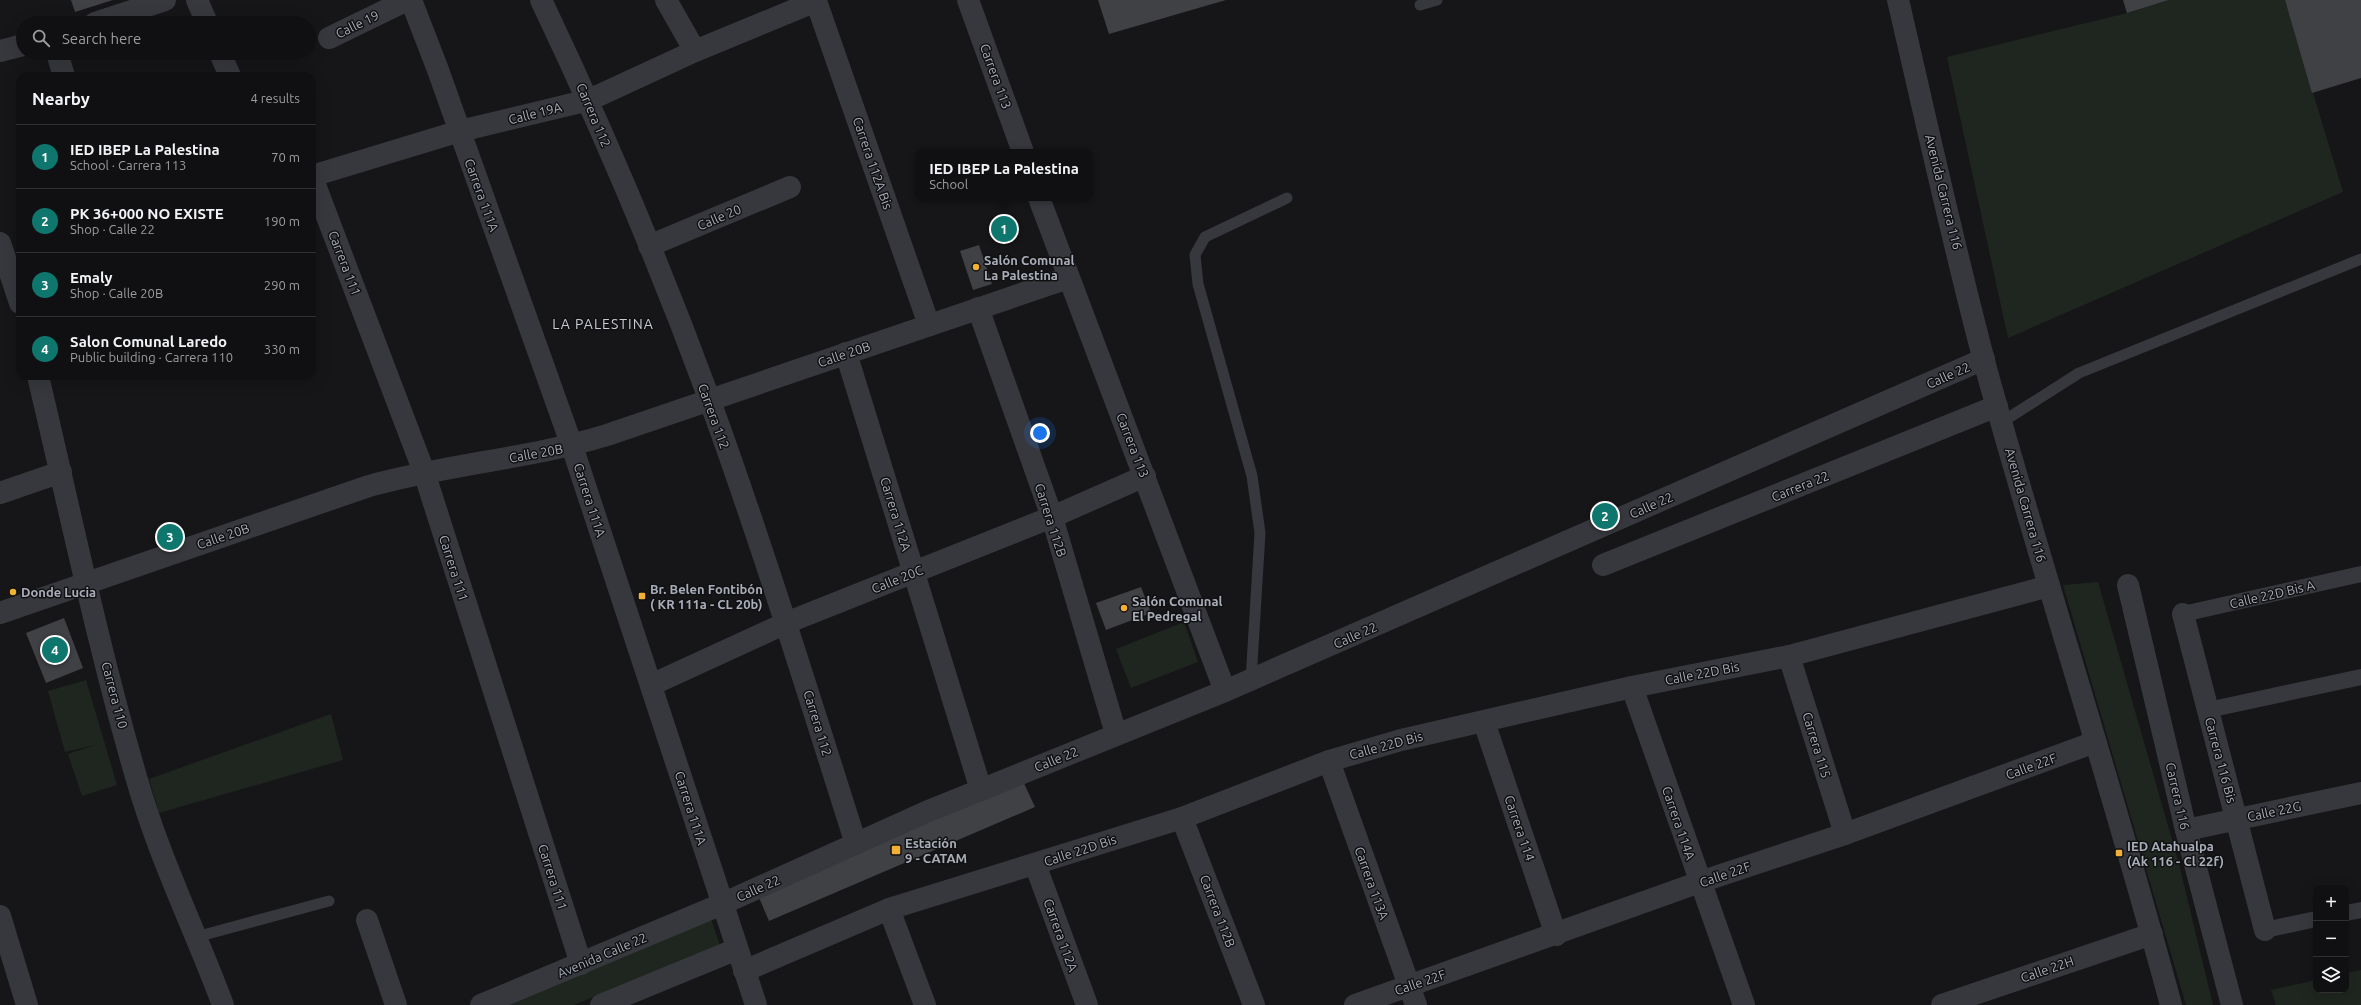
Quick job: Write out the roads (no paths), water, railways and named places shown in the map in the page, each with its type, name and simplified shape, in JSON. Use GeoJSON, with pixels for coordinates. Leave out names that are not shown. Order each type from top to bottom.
{"type":"FeatureCollection","features":[{"type":"Feature","properties":{"kind":"street"},"geometry":{"type":"LineString","coordinates":[[116,16],[165,0]]}},
{"type":"Feature","properties":{"kind":"street"},"geometry":{"type":"LineString","coordinates":[[197,0],[204,16]]}},
{"type":"Feature","properties":{"kind":"street","name":"Calle 19"},"geometry":{"type":"LineString","coordinates":[[329,38],[407,0]]}},
{"type":"Feature","properties":{"kind":"street","name":"Carrera 111A"},"geometry":{"type":"LineString","coordinates":[[411,0],[460,131],[572,446],[756,1005]]}},
{"type":"Feature","properties":{"kind":"street","name":"Carrera 112"},"geometry":{"type":"LineString","coordinates":[[541,0],[589,100],[710,400],[786,623],[856,844]]}},
{"type":"Feature","properties":{"kind":"street"},"geometry":{"type":"LineString","coordinates":[[666,0],[695,52]]}},
{"type":"Feature","properties":{"kind":"street","name":"Carrera 113"},"geometry":{"type":"LineString","coordinates":[[968,0],[1022,149]]}},
{"type":"Feature","properties":{"kind":"street","name":"Avenida Carrera 116"},"geometry":{"type":"LineString","coordinates":[[1898,0],[1984,359],[2095,742],[2135,870],[2171,1005]]}},
{"type":"Feature","properties":{"kind":"street","name":"Calle 19A"},"geometry":{"type":"LineString","coordinates":[[316,175],[460,131],[589,100],[695,52],[816,1]]}},
{"type":"Feature","properties":{"kind":"street","name":"Carrera 112A Bis"},"geometry":{"type":"LineString","coordinates":[[816,1],[929,325]]}},
{"type":"Feature","properties":{"kind":"street"},"geometry":{"type":"LineString","coordinates":[[0,51],[16,47]]}},
{"type":"Feature","properties":{"kind":"street"},"geometry":{"type":"LineString","coordinates":[[58,60],[63,72]]}},
{"type":"Feature","properties":{"kind":"street"},"geometry":{"type":"LineString","coordinates":[[223,60],[228,72]]}},
{"type":"Feature","properties":{"kind":"street","name":"Carrera 111"},"geometry":{"type":"LineString","coordinates":[[316,187],[424,472],[581,964]]}},
{"type":"Feature","properties":{"kind":"street","name":"Calle 20"},"geometry":{"type":"LineString","coordinates":[[649,246],[790,187]]}},
{"type":"Feature","properties":{"kind":"street","name":"Carrera 113"},"geometry":{"type":"LineString","coordinates":[[1040,201],[1225,691]]}},
{"type":"Feature","properties":{"kind":"street"},"geometry":{"type":"LineString","coordinates":[[0,243],[14,286]]}},
{"type":"Feature","properties":{"kind":"street","name":"Calle 20B"},"geometry":{"type":"LineString","coordinates":[[0,613],[344,493],[404,476],[572,446],[1068,278]]}},
{"type":"Feature","properties":{"kind":"street","name":"Carrera 112B"},"geometry":{"type":"LineString","coordinates":[[978,308],[1052,517],[1116,734]]}},
{"type":"Feature","properties":{"kind":"street","name":"Carrera 112A"},"geometry":{"type":"LineString","coordinates":[[846,353],[981,790]]}},
{"type":"Feature","properties":{"kind":"street","name":"Calle 22"},"geometry":{"type":"LineString","coordinates":[[722,904],[981,790],[1251,680],[1984,359]]}},
{"type":"Feature","properties":{"kind":"street","name":"Carrera 110"},"geometry":{"type":"LineString","coordinates":[[39,380],[86,584],[137,780],[150,822],[222,1005]]}},
{"type":"Feature","properties":{"kind":"street","name":"Carrera 22"},"geometry":{"type":"LineString","coordinates":[[1603,565],[2000,414]]}},
{"type":"Feature","properties":{"kind":"street"},"geometry":{"type":"LineString","coordinates":[[0,493],[61,472]]}},
{"type":"Feature","properties":{"kind":"street","name":"Calle 20C"},"geometry":{"type":"LineString","coordinates":[[651,686],[786,623],[1052,517],[1145,476]]}},
{"type":"Feature","properties":{"kind":"street","name":"Calle 22D Bis A"},"geometry":{"type":"LineString","coordinates":[[2183,614],[2361,574]]}},
{"type":"Feature","properties":{"kind":"street","name":"Carrera 116"},"geometry":{"type":"LineString","coordinates":[[2128,585],[2186,830],[2232,1005]]}},
{"type":"Feature","properties":{"kind":"street","name":"Calle 22D Bis"},"geometry":{"type":"LineString","coordinates":[[744,971],[889,909],[1182,818],[1329,761],[1401,740],[1632,687],[1789,656],[2049,586]]}},
{"type":"Feature","properties":{"kind":"street","name":"Carrera 116 Bis"},"geometry":{"type":"LineString","coordinates":[[2183,614],[2266,930]]}},
{"type":"Feature","properties":{"kind":"street","name":"Carrera 115"},"geometry":{"type":"LineString","coordinates":[[1789,656],[1845,834]]}},
{"type":"Feature","properties":{"kind":"street"},"geometry":{"type":"LineString","coordinates":[[2208,710],[2361,677]]}},
{"type":"Feature","properties":{"kind":"street","name":"Carrera 114A"},"geometry":{"type":"LineString","coordinates":[[1632,687],[1744,1005]]}},
{"type":"Feature","properties":{"kind":"street","name":"Carrera 114"},"geometry":{"type":"LineString","coordinates":[[1484,722],[1556,935]]}},
{"type":"Feature","properties":{"kind":"street","name":"Calle 22F"},"geometry":{"type":"LineString","coordinates":[[1355,1005],[1412,996],[1556,935],[1700,882],[1845,834],[2095,742]]}},
{"type":"Feature","properties":{"kind":"street","name":"Carrera 113A"},"geometry":{"type":"LineString","coordinates":[[1329,761],[1412,996]]}},
{"type":"Feature","properties":{"kind":"street","name":"Calle 22G"},"geometry":{"type":"LineString","coordinates":[[2186,830],[2361,793]]}},
{"type":"Feature","properties":{"kind":"street","name":"Carrera 112B"},"geometry":{"type":"LineString","coordinates":[[1182,818],[1254,1005]]}},
{"type":"Feature","properties":{"kind":"street","name":"Carrera 112A"},"geometry":{"type":"LineString","coordinates":[[1035,864],[1087,1005]]}},
{"type":"Feature","properties":{"kind":"street","name":"Avenida Calle 22"},"geometry":{"type":"LineString","coordinates":[[481,1005],[722,904]]}},
{"type":"Feature","properties":{"kind":"street"},"geometry":{"type":"LineString","coordinates":[[889,909],[925,1005]]}},
{"type":"Feature","properties":{"kind":"street"},"geometry":{"type":"LineString","coordinates":[[2349,912],[2361,910]]}},
{"type":"Feature","properties":{"kind":"street"},"geometry":{"type":"LineString","coordinates":[[0,916],[27,1005]]}},
{"type":"Feature","properties":{"kind":"street"},"geometry":{"type":"LineString","coordinates":[[367,920],[396,1005]]}},
{"type":"Feature","properties":{"kind":"street"},"geometry":{"type":"LineString","coordinates":[[2266,930],[2313,920]]}},
{"type":"Feature","properties":{"kind":"street","name":"Calle 22H"},"geometry":{"type":"LineString","coordinates":[[1942,1005],[2152,934]]}},
{"type":"Feature","properties":{"kind":"street"},"geometry":{"type":"LineString","coordinates":[[602,1005],[737,949]]}},
{"type":"Feature","properties":{"kind":"lane"},"geometry":{"type":"LineString","coordinates":[[1420,5],[1437,0]]}},
{"type":"Feature","properties":{"kind":"lane"},"geometry":{"type":"LineString","coordinates":[[1251,680],[1260,533],[1252,476],[1198,284],[1195,254],[1205,237],[1287,198]]}},
{"type":"Feature","properties":{"kind":"lane"},"geometry":{"type":"LineString","coordinates":[[2000,414],[2079,373],[2361,259]]}},
{"type":"Feature","properties":{"kind":"lane"},"geometry":{"type":"LineString","coordinates":[[196,937],[329,901]]}},
{"type":"Feature","properties":{"kind":"place","name":"IED IBEP La Palestina"},"geometry":{"type":"Point","coordinates":[1004,229]}},
{"type":"Feature","properties":{"kind":"place","name":"Salón Comunal La Palestina"},"geometry":{"type":"Point","coordinates":[976,267]}},
{"type":"Feature","properties":{"kind":"place","name":"PK 36+000 NO EXISTE"},"geometry":{"type":"Point","coordinates":[1605,516]}},
{"type":"Feature","properties":{"kind":"place","name":"Emaly"},"geometry":{"type":"Point","coordinates":[170,537]}},
{"type":"Feature","properties":{"kind":"place","name":"Donde Lucia"},"geometry":{"type":"Point","coordinates":[13,592]}},
{"type":"Feature","properties":{"kind":"place","name":"Br. Belen Fontibón ( KR 111a - CL 20b)"},"geometry":{"type":"Point","coordinates":[642,596]}},
{"type":"Feature","properties":{"kind":"place","name":"Salón Comunal El Pedregal"},"geometry":{"type":"Point","coordinates":[1124,608]}},
{"type":"Feature","properties":{"kind":"place","name":"Salon Comunal Laredo"},"geometry":{"type":"Point","coordinates":[55,650]}},
{"type":"Feature","properties":{"kind":"place","name":"Estación 9 - CATAM"},"geometry":{"type":"Point","coordinates":[896,850]}},
{"type":"Feature","properties":{"kind":"place","name":"IED Atahualpa (Ak 116 - Cl 22f)"},"geometry":{"type":"Point","coordinates":[2119,853]}},
{"type":"Feature","properties":{"kind":"district","name":"LA PALESTINA"},"geometry":{"type":"Point","coordinates":[603,324]}}]}
